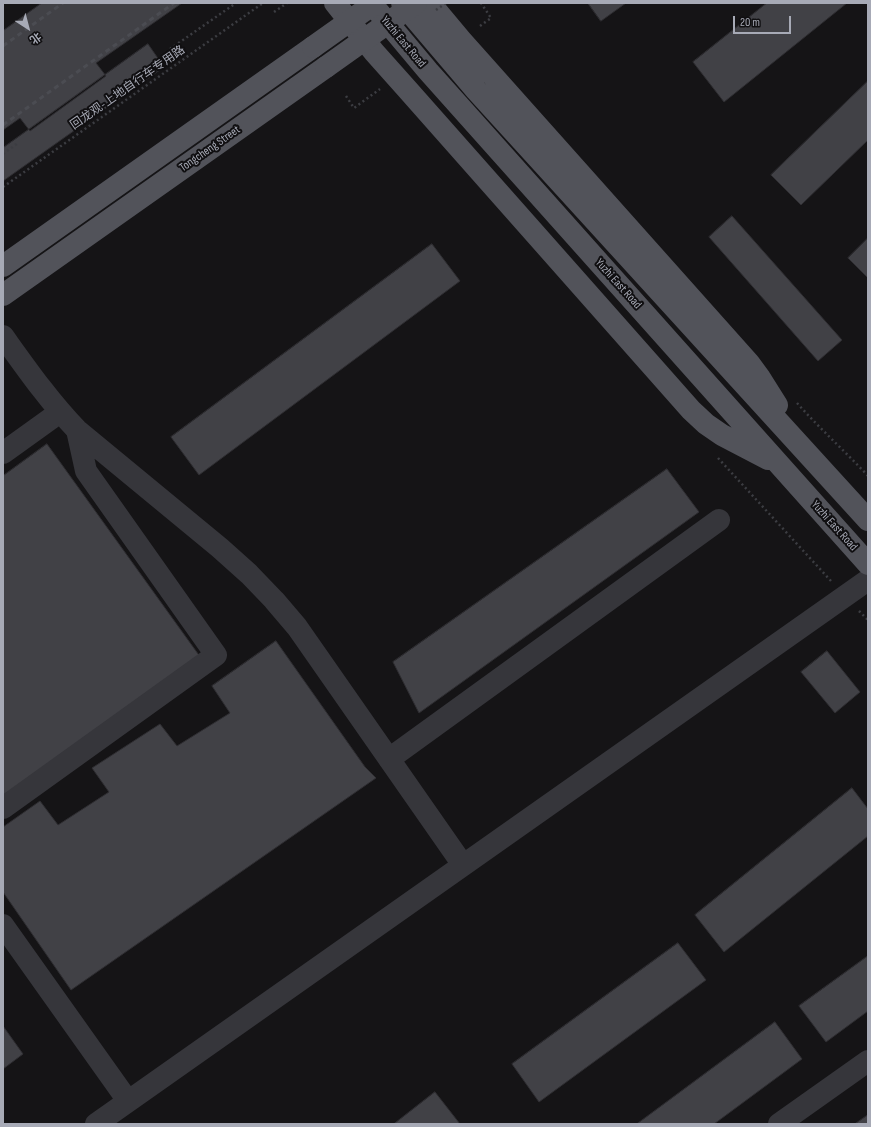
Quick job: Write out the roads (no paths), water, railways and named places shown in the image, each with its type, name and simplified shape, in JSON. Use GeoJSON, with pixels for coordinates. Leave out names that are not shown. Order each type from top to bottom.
{"type":"FeatureCollection","features":[{"type":"Feature","properties":{"kind":"main road"},"geometry":{"type":"LineString","coordinates":[[335,3],[374,52],[692,410],[706,424],[722,435],[776,464],[792,478]]}},
{"type":"Feature","properties":{"kind":"main road","name":"Yuzhi East Road"},"geometry":{"type":"LineString","coordinates":[[371,3],[428,71],[868,564]]}},
{"type":"Feature","properties":{"kind":"main road","name":"Tongcheng Street"},"geometry":{"type":"LineString","coordinates":[[3,266],[375,3]]}},
{"type":"Feature","properties":{"kind":"main road","name":"Yuzhi East Road"},"geometry":{"type":"LineString","coordinates":[[402,3],[476,90],[868,520]]}},
{"type":"Feature","properties":{"kind":"main road","name":"Tongcheng Street"},"geometry":{"type":"LineString","coordinates":[[3,295],[416,3]]}},
{"type":"Feature","properties":{"kind":"main road"},"geometry":{"type":"LineString","coordinates":[[430,3],[482,64],[749,363],[766,387],[787,423],[813,460]]}},
{"type":"Feature","properties":{"kind":"street"},"geometry":{"type":"LineString","coordinates":[[3,336],[45,394],[77,430],[220,548],[249,574],[274,600],[297,627],[463,865]]}},
{"type":"Feature","properties":{"kind":"street"},"geometry":{"type":"LineString","coordinates":[[3,453],[60,412]]}},
{"type":"Feature","properties":{"kind":"street"},"geometry":{"type":"LineString","coordinates":[[3,808],[216,655],[86,471],[77,430]]}},
{"type":"Feature","properties":{"kind":"street"},"geometry":{"type":"LineString","coordinates":[[390,760],[720,520]]}},
{"type":"Feature","properties":{"kind":"street"},"geometry":{"type":"LineString","coordinates":[[96,1124],[868,580]]}},
{"type":"Feature","properties":{"kind":"street"},"geometry":{"type":"LineString","coordinates":[[3,925],[128,1101]]}},
{"type":"Feature","properties":{"kind":"street"},"geometry":{"type":"LineString","coordinates":[[778,1124],[868,1061]]}},
{"type":"Feature","properties":{"kind":"railway"},"geometry":{"type":"LineString","coordinates":[[3,46],[63,3]]}},
{"type":"Feature","properties":{"kind":"railway"},"geometry":{"type":"LineString","coordinates":[[3,125],[174,3]]}}]}
